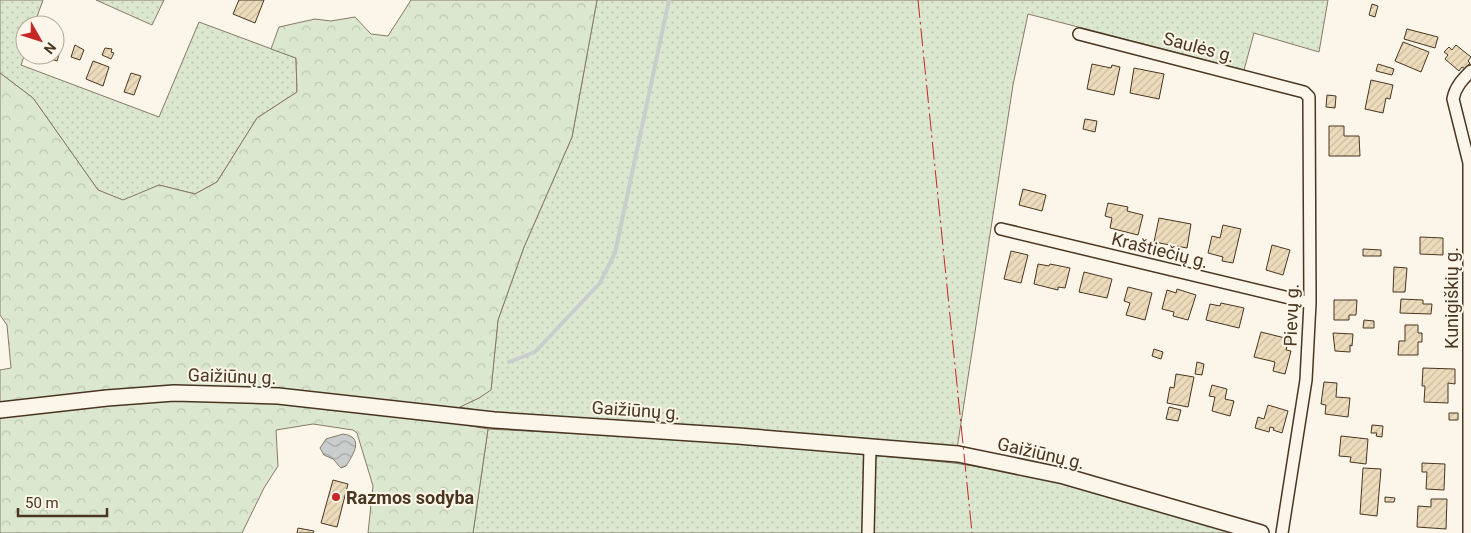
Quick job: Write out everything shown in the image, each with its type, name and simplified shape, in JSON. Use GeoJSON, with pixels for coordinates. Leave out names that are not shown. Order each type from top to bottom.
{"type":"FeatureCollection","features":[{"type":"Feature","properties":{"kind":"main road","name":"Gaižiūnų g."},"geometry":{"type":"LineString","coordinates":[[0,410],[107,398],[174,393],[278,396],[494,420],[738,436],[958,454],[1064,476],[1261,533]]}},
{"type":"Feature","properties":{"kind":"street","name":"Saulės g."},"geometry":{"type":"LineString","coordinates":[[1079,34],[1304,92],[1309,97]]}},
{"type":"Feature","properties":{"kind":"street","name":"Kunigiškių g."},"geometry":{"type":"LineString","coordinates":[[1469,533],[1469,163],[1453,99],[1458,86],[1471,71]]}},
{"type":"Feature","properties":{"kind":"street","name":"Pievų g."},"geometry":{"type":"LineString","coordinates":[[1282,533],[1306,380],[1310,303],[1309,97]]}},
{"type":"Feature","properties":{"kind":"street","name":"Kraštiečių g."},"geometry":{"type":"LineString","coordinates":[[1001,229],[1310,303]]}},
{"type":"Feature","properties":{"kind":"street"},"geometry":{"type":"LineString","coordinates":[[868,533],[870,447]]}},
{"type":"Feature","properties":{"kind":"green space"},"geometry":{"type":"Polygon","coordinates":[[[0,0],[43,0],[38,15],[15,15],[15,65],[21,65],[159,117],[199,22],[296,58],[297,92],[257,118],[217,182],[195,194],[159,185],[123,201],[98,190],[33,98],[0,73],[0,0]]]}},
{"type":"Feature","properties":{"kind":"green space"},"geometry":{"type":"Polygon","coordinates":[[[96,0],[164,0],[152,25],[96,0]]]}},
{"type":"Feature","properties":{"kind":"green space"},"geometry":{"type":"Polygon","coordinates":[[[411,0],[597,0],[572,137],[524,247],[498,320],[491,390],[458,408],[465,425],[488,429],[473,533],[368,533],[373,486],[357,433],[353,430],[313,424],[276,430],[278,466],[264,488],[242,533],[0,533],[0,370],[11,368],[7,325],[0,315],[0,73],[33,98],[98,190],[123,200],[159,185],[195,194],[217,182],[257,118],[297,92],[296,58],[271,49],[279,27],[315,19],[331,21],[355,17],[371,34],[388,36],[411,0]]]}},
{"type":"Feature","properties":{"kind":"green space"},"geometry":{"type":"Polygon","coordinates":[[[597,0],[1328,0],[1319,52],[1254,33],[1244,70],[1028,14],[1013,85],[957,449],[499,414],[458,407],[479,398],[491,389],[498,320],[524,247],[572,137],[597,0]]]}},
{"type":"Feature","properties":{"kind":"green space"},"geometry":{"type":"Polygon","coordinates":[[[488,429],[736,442],[954,463],[1049,478],[1238,533],[473,533],[488,429]]]}},
{"type":"Feature","properties":{"kind":"water"},"geometry":{"type":"Polygon","coordinates":[[[343,434],[354,439],[355,447],[352,457],[346,466],[341,468],[333,459],[324,455],[320,448],[326,439],[343,434]]]}},
{"type":"Feature","properties":{"kind":"building"},"geometry":{"type":"Polygon","coordinates":[[[239,0],[264,0],[255,23],[233,14],[239,0]]]}},
{"type":"Feature","properties":{"kind":"building"},"geometry":{"type":"Polygon","coordinates":[[[1372,4],[1378,6],[1375,17],[1369,15],[1372,4]]]}},
{"type":"Feature","properties":{"kind":"building"},"geometry":{"type":"Polygon","coordinates":[[[1407,29],[1438,37],[1435,48],[1404,39],[1407,29]]]}},
{"type":"Feature","properties":{"kind":"building"},"geometry":{"type":"Polygon","coordinates":[[[1403,42],[1429,52],[1421,72],[1395,61],[1403,42]]]}},
{"type":"Feature","properties":{"kind":"building"},"geometry":{"type":"Polygon","coordinates":[[[75,45],[84,50],[80,60],[71,57],[75,45]]]}},
{"type":"Feature","properties":{"kind":"building"},"geometry":{"type":"Polygon","coordinates":[[[1456,45],[1471,57],[1468,61],[1470,63],[1465,69],[1462,67],[1459,71],[1445,59],[1448,55],[1444,52],[1449,47],[1452,50],[1456,45]]]}},
{"type":"Feature","properties":{"kind":"building"},"geometry":{"type":"Polygon","coordinates":[[[105,48],[112,49],[111,52],[114,53],[111,59],[102,55],[105,48]]]}},
{"type":"Feature","properties":{"kind":"building"},"geometry":{"type":"Polygon","coordinates":[[[93,61],[109,67],[103,86],[86,79],[93,61]]]}},
{"type":"Feature","properties":{"kind":"building"},"geometry":{"type":"Polygon","coordinates":[[[1092,64],[1111,68],[1112,65],[1120,67],[1114,95],[1087,89],[1092,64]]]}},
{"type":"Feature","properties":{"kind":"building"},"geometry":{"type":"Polygon","coordinates":[[[1378,64],[1394,69],[1392,75],[1376,71],[1378,64]]]}},
{"type":"Feature","properties":{"kind":"building"},"geometry":{"type":"Polygon","coordinates":[[[1134,68],[1164,74],[1159,99],[1130,93],[1134,68]]]}},
{"type":"Feature","properties":{"kind":"building"},"geometry":{"type":"Polygon","coordinates":[[[131,73],[141,76],[134,95],[124,92],[131,73]]]}},
{"type":"Feature","properties":{"kind":"building"},"geometry":{"type":"Polygon","coordinates":[[[1371,80],[1393,85],[1390,99],[1386,98],[1383,113],[1365,109],[1371,80]]]}},
{"type":"Feature","properties":{"kind":"building"},"geometry":{"type":"Polygon","coordinates":[[[1327,95],[1336,96],[1335,108],[1326,107],[1327,95]]]}},
{"type":"Feature","properties":{"kind":"building"},"geometry":{"type":"Polygon","coordinates":[[[1085,119],[1097,121],[1095,132],[1083,129],[1085,119]]]}},
{"type":"Feature","properties":{"kind":"building"},"geometry":{"type":"Polygon","coordinates":[[[1329,126],[1344,126],[1344,136],[1359,136],[1360,156],[1329,156],[1329,126]]]}},
{"type":"Feature","properties":{"kind":"building"},"geometry":{"type":"Polygon","coordinates":[[[1023,189],[1046,195],[1042,211],[1019,205],[1023,189]]]}},
{"type":"Feature","properties":{"kind":"building"},"geometry":{"type":"Polygon","coordinates":[[[1108,203],[1128,207],[1127,211],[1143,215],[1138,235],[1110,228],[1112,218],[1105,216],[1108,203]]]}},
{"type":"Feature","properties":{"kind":"building"},"geometry":{"type":"Polygon","coordinates":[[[1159,218],[1191,224],[1187,248],[1154,242],[1159,218]]]}},
{"type":"Feature","properties":{"kind":"building"},"geometry":{"type":"Polygon","coordinates":[[[1223,225],[1241,229],[1233,263],[1222,261],[1223,257],[1208,253],[1212,236],[1220,238],[1223,225]]]}},
{"type":"Feature","properties":{"kind":"building"},"geometry":{"type":"Polygon","coordinates":[[[1420,237],[1443,238],[1443,255],[1420,254],[1420,237]]]}},
{"type":"Feature","properties":{"kind":"building"},"geometry":{"type":"Polygon","coordinates":[[[1272,245],[1290,250],[1283,275],[1266,270],[1272,245]]]}},
{"type":"Feature","properties":{"kind":"building"},"geometry":{"type":"Polygon","coordinates":[[[1363,249],[1381,250],[1381,256],[1363,256],[1363,249]]]}},
{"type":"Feature","properties":{"kind":"building"},"geometry":{"type":"Polygon","coordinates":[[[1011,251],[1028,255],[1021,283],[1004,279],[1011,251]]]}},
{"type":"Feature","properties":{"kind":"building"},"geometry":{"type":"Polygon","coordinates":[[[1038,264],[1070,268],[1065,288],[1058,287],[1058,290],[1034,284],[1038,264]]]}},
{"type":"Feature","properties":{"kind":"building"},"geometry":{"type":"Polygon","coordinates":[[[1394,267],[1407,268],[1405,292],[1393,292],[1394,267]]]}},
{"type":"Feature","properties":{"kind":"building"},"geometry":{"type":"Polygon","coordinates":[[[1084,272],[1112,279],[1107,298],[1079,292],[1084,272]]]}},
{"type":"Feature","properties":{"kind":"building"},"geometry":{"type":"Polygon","coordinates":[[[1128,287],[1152,293],[1145,320],[1126,315],[1130,303],[1124,301],[1128,287]]]}},
{"type":"Feature","properties":{"kind":"building"},"geometry":{"type":"Polygon","coordinates":[[[1177,289],[1196,295],[1188,320],[1173,316],[1174,312],[1162,309],[1167,290],[1176,293],[1177,289]]]}},
{"type":"Feature","properties":{"kind":"building"},"geometry":{"type":"Polygon","coordinates":[[[1401,299],[1423,300],[1423,304],[1432,304],[1431,314],[1400,313],[1401,299]]]}},
{"type":"Feature","properties":{"kind":"building"},"geometry":{"type":"Polygon","coordinates":[[[1334,300],[1357,300],[1356,315],[1349,315],[1349,320],[1334,320],[1334,300]]]}},
{"type":"Feature","properties":{"kind":"building"},"geometry":{"type":"Polygon","coordinates":[[[1221,303],[1244,308],[1239,328],[1206,320],[1210,304],[1220,306],[1221,303]]]}},
{"type":"Feature","properties":{"kind":"building"},"geometry":{"type":"Polygon","coordinates":[[[1364,320],[1374,321],[1374,328],[1363,328],[1364,320]]]}},
{"type":"Feature","properties":{"kind":"building"},"geometry":{"type":"Polygon","coordinates":[[[1405,325],[1418,325],[1418,333],[1422,333],[1422,342],[1418,342],[1418,355],[1398,355],[1399,341],[1405,341],[1405,325]]]}},
{"type":"Feature","properties":{"kind":"building"},"geometry":{"type":"Polygon","coordinates":[[[1261,332],[1289,339],[1286,350],[1291,351],[1285,374],[1273,371],[1275,362],[1254,357],[1261,332]]]}},
{"type":"Feature","properties":{"kind":"building"},"geometry":{"type":"Polygon","coordinates":[[[1333,333],[1353,334],[1350,352],[1335,351],[1333,333]]]}},
{"type":"Feature","properties":{"kind":"building"},"geometry":{"type":"Polygon","coordinates":[[[1154,349],[1163,352],[1161,359],[1152,356],[1154,349]]]}},
{"type":"Feature","properties":{"kind":"building"},"geometry":{"type":"Polygon","coordinates":[[[1197,362],[1204,364],[1202,375],[1195,374],[1197,362]]]}},
{"type":"Feature","properties":{"kind":"building"},"geometry":{"type":"Polygon","coordinates":[[[1423,368],[1455,369],[1455,384],[1448,383],[1448,403],[1424,402],[1425,386],[1422,386],[1423,368]]]}},
{"type":"Feature","properties":{"kind":"building"},"geometry":{"type":"Polygon","coordinates":[[[1176,374],[1194,377],[1188,407],[1167,403],[1170,387],[1174,388],[1176,374]]]}},
{"type":"Feature","properties":{"kind":"building"},"geometry":{"type":"Polygon","coordinates":[[[1324,382],[1337,383],[1336,397],[1350,398],[1348,417],[1325,414],[1326,405],[1321,404],[1324,382]]]}},
{"type":"Feature","properties":{"kind":"building"},"geometry":{"type":"Polygon","coordinates":[[[1212,385],[1227,389],[1225,399],[1234,401],[1230,416],[1212,411],[1215,397],[1209,396],[1212,385]]]}},
{"type":"Feature","properties":{"kind":"building"},"geometry":{"type":"Polygon","coordinates":[[[1268,405],[1288,411],[1282,433],[1270,427],[1269,432],[1255,428],[1258,417],[1264,419],[1268,405]]]}},
{"type":"Feature","properties":{"kind":"building"},"geometry":{"type":"Polygon","coordinates":[[[1169,407],[1181,410],[1178,421],[1166,419],[1169,407]]]}},
{"type":"Feature","properties":{"kind":"building"},"geometry":{"type":"Polygon","coordinates":[[[1449,413],[1458,413],[1458,420],[1449,420],[1449,413]]]}},
{"type":"Feature","properties":{"kind":"building"},"geometry":{"type":"Polygon","coordinates":[[[1372,425],[1383,426],[1382,437],[1376,436],[1377,433],[1371,433],[1372,425]]]}},
{"type":"Feature","properties":{"kind":"building"},"geometry":{"type":"Polygon","coordinates":[[[1341,436],[1368,439],[1366,464],[1350,462],[1351,457],[1339,456],[1341,436]]]}},
{"type":"Feature","properties":{"kind":"building"},"geometry":{"type":"Polygon","coordinates":[[[1422,463],[1445,464],[1444,490],[1426,489],[1427,472],[1422,472],[1422,463]]]}},
{"type":"Feature","properties":{"kind":"building"},"geometry":{"type":"Polygon","coordinates":[[[1363,468],[1381,469],[1377,516],[1360,514],[1363,468]]]}},
{"type":"Feature","properties":{"kind":"building","name":"Razmos sodyba"},"geometry":{"type":"Polygon","coordinates":[[[333,480],[348,484],[337,527],[321,523],[333,480]]]}},
{"type":"Feature","properties":{"kind":"building"},"geometry":{"type":"Polygon","coordinates":[[[1385,497],[1395,498],[1394,502],[1385,502],[1385,497]]]}},
{"type":"Feature","properties":{"kind":"building"},"geometry":{"type":"Polygon","coordinates":[[[1431,499],[1447,499],[1446,529],[1417,527],[1418,506],[1431,507],[1431,499]]]}},
{"type":"Feature","properties":{"kind":"building"},"geometry":{"type":"Polygon","coordinates":[[[298,528],[314,531],[313,533],[297,533],[298,528]]]}},
{"type":"Feature","properties":{"kind":"waterway"},"geometry":{"type":"LineString","coordinates":[[509,362],[535,352],[600,283],[615,253],[669,0]]}},
{"type":"Feature","properties":{"kind":"power"},"geometry":{"type":"LineString","coordinates":[[918,0],[972,533]]}},
{"type":"Feature","properties":{"kind":"place","name":"Razmos sodyba"},"geometry":{"type":"Point","coordinates":[336,497]}}]}
